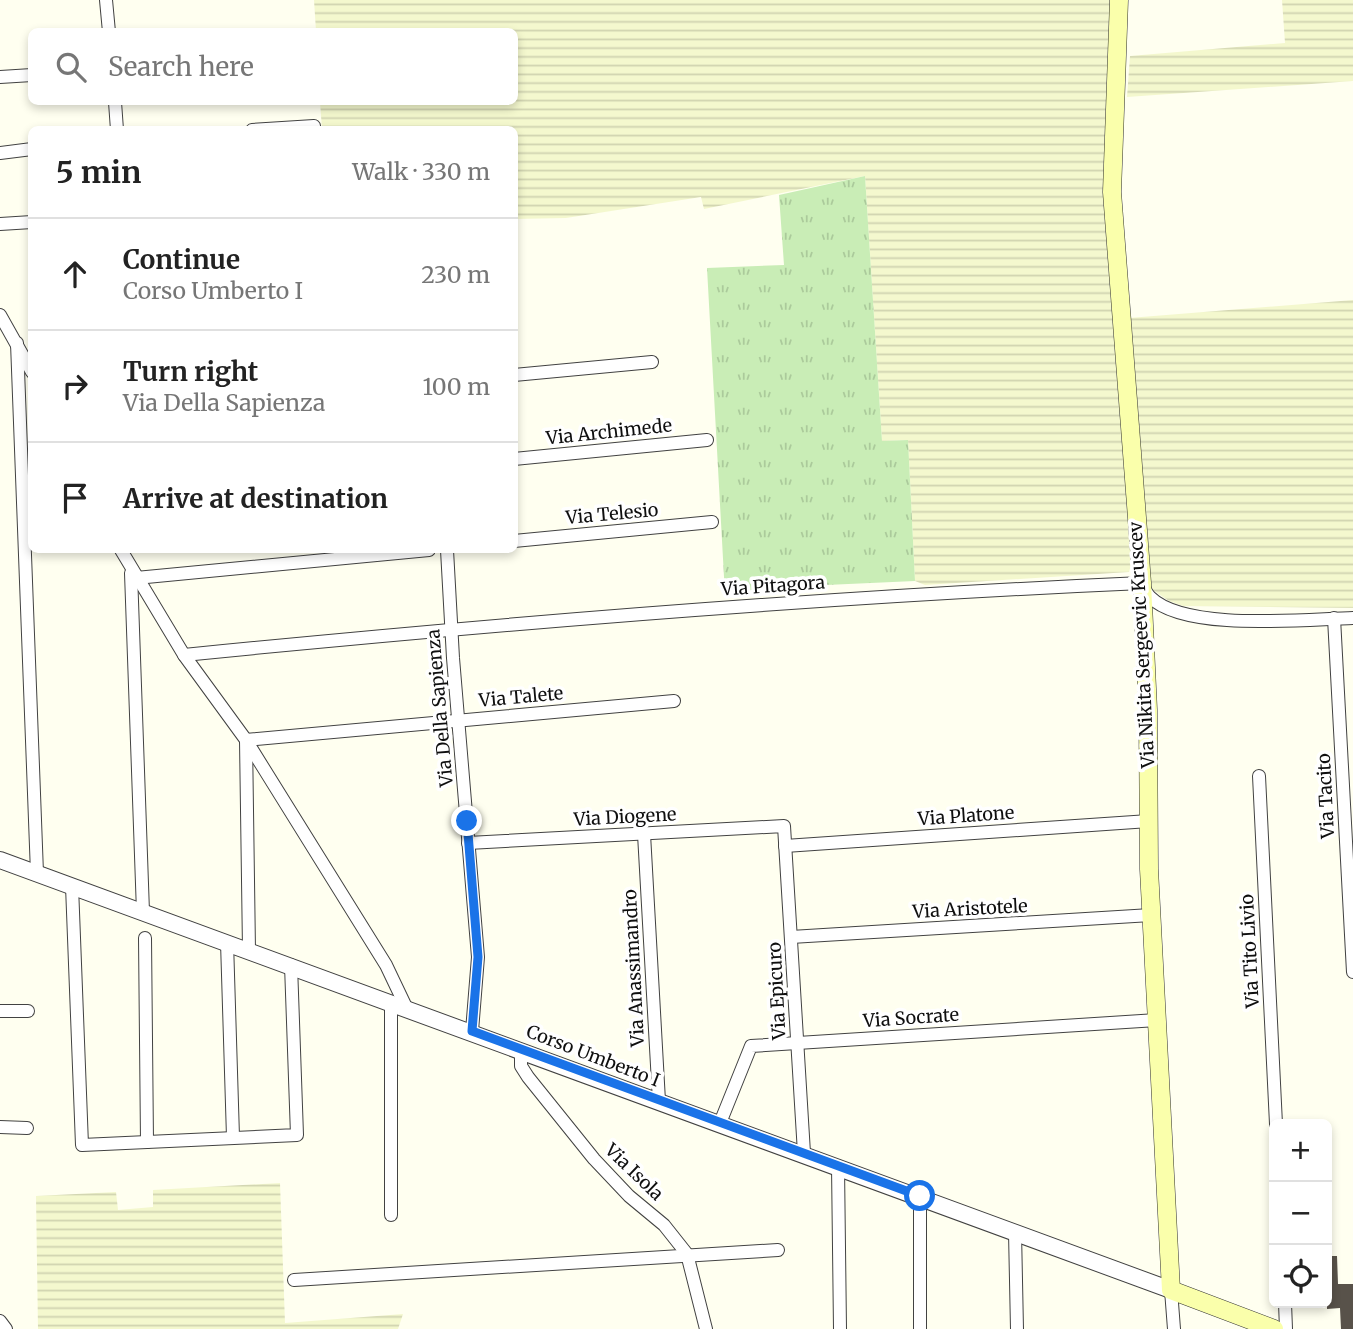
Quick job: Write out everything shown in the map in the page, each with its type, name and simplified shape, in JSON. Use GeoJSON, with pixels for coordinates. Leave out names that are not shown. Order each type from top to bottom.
{"type":"FeatureCollection","features":[{"type":"Feature","properties":{"kind":"main road","name":"Via Nikita Sergeevic Kruscev"},"geometry":{"type":"LineString","coordinates":[[1119,0],[1111,177],[1142,583],[1151,915],[1171,1290]]}},
{"type":"Feature","properties":{"kind":"main road"},"geometry":{"type":"LineString","coordinates":[[1171,1290],[1274,1329]]}},
{"type":"Feature","properties":{"kind":"street"},"geometry":{"type":"LineString","coordinates":[[106,0],[109,28]]}},
{"type":"Feature","properties":{"kind":"street"},"geometry":{"type":"LineString","coordinates":[[0,77],[28,75]]}},
{"type":"Feature","properties":{"kind":"street"},"geometry":{"type":"LineString","coordinates":[[115,105],[117,126]]}},
{"type":"Feature","properties":{"kind":"street"},"geometry":{"type":"LineString","coordinates":[[302,126],[314,125]]}},
{"type":"Feature","properties":{"kind":"street"},"geometry":{"type":"LineString","coordinates":[[0,153],[28,150]]}},
{"type":"Feature","properties":{"kind":"street"},"geometry":{"type":"LineString","coordinates":[[0,224],[28,222]]}},
{"type":"Feature","properties":{"kind":"street"},"geometry":{"type":"LineString","coordinates":[[0,315],[28,364]]}},
{"type":"Feature","properties":{"kind":"street"},"geometry":{"type":"LineString","coordinates":[[17,343],[37,873]]}},
{"type":"Feature","properties":{"kind":"street"},"geometry":{"type":"LineString","coordinates":[[518,375],[652,362]]}},
{"type":"Feature","properties":{"kind":"street","name":"Via Archimede"},"geometry":{"type":"LineString","coordinates":[[518,459],[707,440]]}},
{"type":"Feature","properties":{"kind":"street","name":"Via Telesio"},"geometry":{"type":"LineString","coordinates":[[518,541],[712,522]]}},
{"type":"Feature","properties":{"kind":"street"},"geometry":{"type":"LineString","coordinates":[[123,553],[184,655],[246,740],[386,965],[398,1004],[391,1215]]}},
{"type":"Feature","properties":{"kind":"street"},"geometry":{"type":"LineString","coordinates":[[134,574],[392,553]]}},
{"type":"Feature","properties":{"kind":"street","name":"Via Della Sapienza"},"geometry":{"type":"LineString","coordinates":[[447,553],[478,957],[472,1031]]}},
{"type":"Feature","properties":{"kind":"street"},"geometry":{"type":"LineString","coordinates":[[134,574],[143,912]]}},
{"type":"Feature","properties":{"kind":"street"},"geometry":{"type":"LineString","coordinates":[[1142,583],[1150,597],[1174,611],[1215,620],[1353,618]]}},
{"type":"Feature","properties":{"kind":"street","name":"Via Pitagora"},"geometry":{"type":"LineString","coordinates":[[184,655],[451,628],[915,593],[1142,583]]}},
{"type":"Feature","properties":{"kind":"street","name":"Via Tacito"},"geometry":{"type":"LineString","coordinates":[[1334,618],[1353,972]]}},
{"type":"Feature","properties":{"kind":"street","name":"Via Talete"},"geometry":{"type":"LineString","coordinates":[[246,740],[674,701]]}},
{"type":"Feature","properties":{"kind":"street"},"geometry":{"type":"LineString","coordinates":[[246,740],[249,950]]}},
{"type":"Feature","properties":{"kind":"street","name":"Via Tito Livio"},"geometry":{"type":"LineString","coordinates":[[1259,776],[1276,1119]]}},
{"type":"Feature","properties":{"kind":"street","name":"Via Platone"},"geometry":{"type":"LineString","coordinates":[[785,846],[1149,821]]}},
{"type":"Feature","properties":{"kind":"street","name":"Via Diogene"},"geometry":{"type":"LineString","coordinates":[[468,843],[784,826]]}},
{"type":"Feature","properties":{"kind":"street","name":"Via Epicuro"},"geometry":{"type":"LineString","coordinates":[[784,826],[804,1153]]}},
{"type":"Feature","properties":{"kind":"street","name":"Via Anassimandro"},"geometry":{"type":"LineString","coordinates":[[644,834],[659,1101]]}},
{"type":"Feature","properties":{"kind":"street","name":"Corso Umberto I"},"geometry":{"type":"LineString","coordinates":[[0,860],[472,1031],[1171,1290]]}},
{"type":"Feature","properties":{"kind":"street"},"geometry":{"type":"LineString","coordinates":[[72,886],[82,1145],[297,1135],[291,965]]}},
{"type":"Feature","properties":{"kind":"street","name":"Via Aristotele"},"geometry":{"type":"LineString","coordinates":[[791,937],[1151,915]]}},
{"type":"Feature","properties":{"kind":"street"},"geometry":{"type":"LineString","coordinates":[[145,938],[147,1142]]}},
{"type":"Feature","properties":{"kind":"street"},"geometry":{"type":"LineString","coordinates":[[227,942],[233,1137]]}},
{"type":"Feature","properties":{"kind":"street"},"geometry":{"type":"LineString","coordinates":[[0,1011],[28,1011]]}},
{"type":"Feature","properties":{"kind":"street","name":"Via Socrate"},"geometry":{"type":"LineString","coordinates":[[720,1123],[751,1046],[1157,1020]]}},
{"type":"Feature","properties":{"kind":"street","name":"Via Isola"},"geometry":{"type":"LineString","coordinates":[[521,1049],[521,1066],[528,1077],[594,1159],[629,1196],[664,1225],[687,1254],[706,1329]]}},
{"type":"Feature","properties":{"kind":"street"},"geometry":{"type":"LineString","coordinates":[[0,1127],[27,1128]]}},
{"type":"Feature","properties":{"kind":"street"},"geometry":{"type":"LineString","coordinates":[[838,1166],[841,1329]]}},
{"type":"Feature","properties":{"kind":"street"},"geometry":{"type":"LineString","coordinates":[[920,1196],[920,1329]]}},
{"type":"Feature","properties":{"kind":"street"},"geometry":{"type":"LineString","coordinates":[[1015,1232],[1017,1329]]}},
{"type":"Feature","properties":{"kind":"street"},"geometry":{"type":"LineString","coordinates":[[294,1280],[778,1250]]}},
{"type":"Feature","properties":{"kind":"street"},"geometry":{"type":"LineString","coordinates":[[1171,1290],[1174,1329]]}},
{"type":"Feature","properties":{"kind":"street"},"geometry":{"type":"LineString","coordinates":[[1285,1308],[1286,1329]]}},
{"type":"Feature","properties":{"kind":"street"},"geometry":{"type":"LineString","coordinates":[[0,1321],[6,1329]]}},
{"type":"Feature","properties":{"kind":"green space"},"geometry":{"type":"Polygon","coordinates":[[[314,0],[1112,0],[1104,169],[1131,565],[1129,572],[925,585],[915,581],[908,440],[882,441],[865,176],[704,209],[701,197],[566,218],[518,219],[518,126],[322,126],[320,105],[518,105],[518,28],[316,28],[314,0]]]}},
{"type":"Feature","properties":{"kind":"green space"},"geometry":{"type":"Polygon","coordinates":[[[1282,0],[1353,0],[1353,81],[1127,97],[1130,56],[1285,43],[1282,0]]]}},
{"type":"Feature","properties":{"kind":"green space"},"geometry":{"type":"Polygon","coordinates":[[[865,176],[882,441],[908,440],[915,581],[804,586],[803,591],[725,595],[707,268],[784,265],[779,195],[865,176]]]}},
{"type":"Feature","properties":{"kind":"green space"},"geometry":{"type":"Polygon","coordinates":[[[1353,300],[1353,608],[1183,606],[1169,601],[1153,590],[1148,580],[1129,318],[1353,300]]]}},
{"type":"Feature","properties":{"kind":"green space"},"geometry":{"type":"Polygon","coordinates":[[[280,1183],[285,1323],[403,1314],[398,1329],[38,1329],[36,1196],[116,1192],[118,1210],[153,1207],[153,1190],[280,1183]]]}},
{"type":"Feature","properties":{"kind":"building"},"geometry":{"type":"Polygon","coordinates":[[[1332,1256],[1337,1256],[1338,1284],[1353,1284],[1353,1329],[1341,1329],[1340,1308],[1327,1309],[1332,1308],[1332,1256]]]}},
{"type":"Feature","properties":{"kind":"route"},"geometry":{"type":"LineString","coordinates":[[467,821],[478,957],[477,1009],[472,1031],[920,1196]]}}]}
